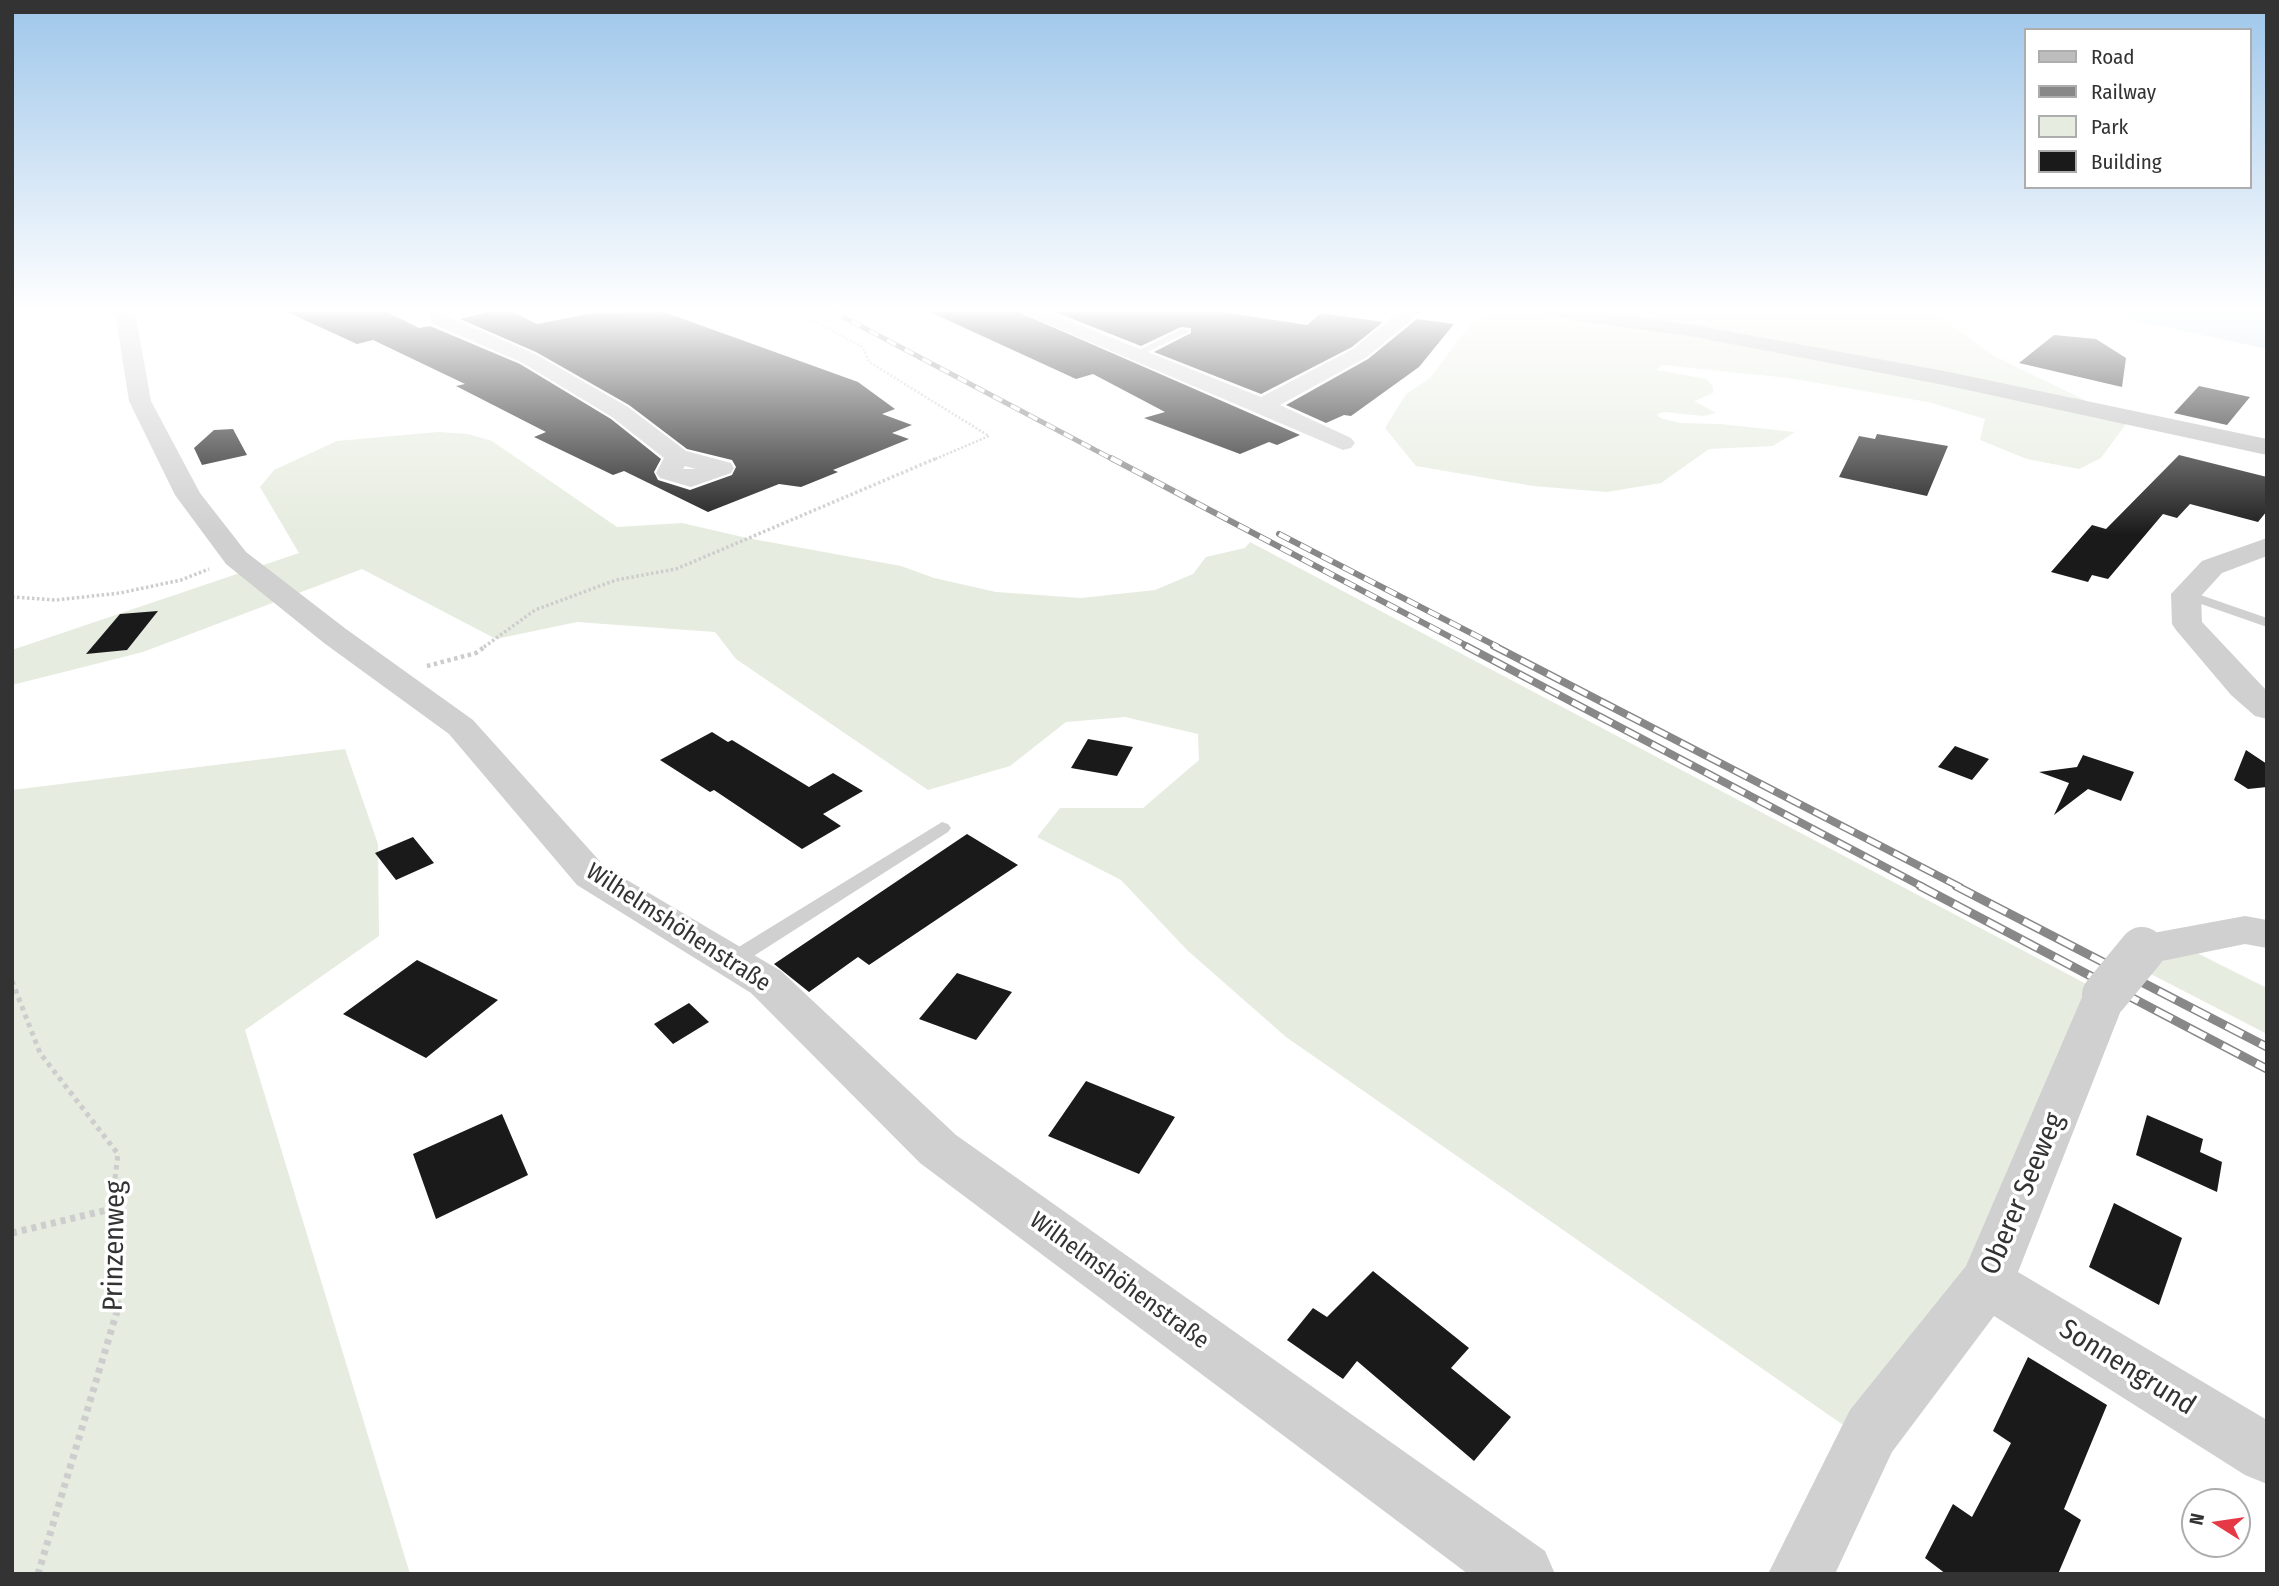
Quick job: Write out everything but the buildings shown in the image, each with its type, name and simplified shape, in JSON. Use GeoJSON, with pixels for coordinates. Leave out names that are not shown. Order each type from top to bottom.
{"type":"FeatureCollection","features":[{"type":"Feature","properties":{"kind":"main road"},"geometry":{"type":"LineString","coordinates":[[1983,386],[2267,447]]}},
{"type":"Feature","properties":{"kind":"street","name":"Wilhelmshöhenstraße"},"geometry":{"type":"LineString","coordinates":[[137,386],[140,401],[188,495],[236,558],[461,727],[591,876],[766,982],[938,1149],[1522,1574]]}},
{"type":"Feature","properties":{"kind":"street"},"geometry":{"type":"LineString","coordinates":[[576,386],[620,412],[677,456]]}},
{"type":"Feature","properties":{"kind":"street"},"geometry":{"type":"LineString","coordinates":[[1214,386],[1343,443]]}},
{"type":"Feature","properties":{"kind":"street"},"geometry":{"type":"LineString","coordinates":[[1262,405],[1298,386]]}},
{"type":"Feature","properties":{"kind":"street"},"geometry":{"type":"LineString","coordinates":[[2267,546],[2212,567],[2186,594],[2188,624],[2243,688],[2267,709]]}},
{"type":"Feature","properties":{"kind":"street","name":"Oberer Seeweg"},"geometry":{"type":"LineString","coordinates":[[1801,1574],[1871,1431],[1987,1282],[2105,995],[2141,950],[2245,930],[2267,934]]}},
{"type":"Feature","properties":{"kind":"street","name":"Sonnengrund"},"geometry":{"type":"LineString","coordinates":[[1987,1282],[2267,1454]]}},
{"type":"Feature","properties":{"kind":"lane"},"geometry":{"type":"LineString","coordinates":[[2186,594],[2267,623]]}},
{"type":"Feature","properties":{"kind":"lane"},"geometry":{"type":"LineString","coordinates":[[731,961],[942,828]]}},
{"type":"Feature","properties":{"kind":"path"},"geometry":{"type":"LineString","coordinates":[[389,675],[476,653],[535,610],[616,580],[676,569],[989,436],[908,386]]}},
{"type":"Feature","properties":{"kind":"path"},"geometry":{"type":"LineString","coordinates":[[12,597],[35,599],[120,593],[181,580],[236,558]]}},
{"type":"Feature","properties":{"kind":"path","name":"Prinzenweg"},"geometry":{"type":"LineString","coordinates":[[12,981],[40,1053],[117,1154],[111,1209],[118,1308],[38,1574]]}},
{"type":"Feature","properties":{"kind":"path"},"geometry":{"type":"LineString","coordinates":[[12,1233],[111,1209]]}},
{"type":"Feature","properties":{"kind":"green space"},"geometry":{"type":"Polygon","coordinates":[[[1418,386],[1712,386],[1713,393],[1694,401],[1716,413],[1703,416],[1665,412],[1657,414],[1660,418],[1680,423],[1720,424],[1795,432],[1773,446],[1709,449],[1661,483],[1607,492],[1533,486],[1416,466],[1385,428],[1406,394],[1418,386]]]}},
{"type":"Feature","properties":{"kind":"green space"},"geometry":{"type":"Polygon","coordinates":[[[1835,386],[2056,386],[2128,421],[2101,458],[2079,469],[2027,459],[1980,440],[1985,419],[1928,402],[1835,386]]]}},
{"type":"Feature","properties":{"kind":"green space"},"geometry":{"type":"Polygon","coordinates":[[[438,432],[468,434],[492,441],[617,527],[682,523],[747,538],[901,566],[934,578],[996,592],[1081,598],[1155,590],[1193,574],[1206,557],[1245,548],[1250,542],[2094,988],[1972,1270],[1846,1427],[1286,1037],[1187,950],[1121,880],[1037,837],[1060,808],[1143,808],[1199,760],[1198,734],[1125,717],[1066,722],[1010,766],[928,790],[736,659],[715,632],[577,622],[496,639],[362,569],[143,652],[12,685],[12,650],[299,553],[260,487],[274,470],[337,441],[438,432]]]}},
{"type":"Feature","properties":{"kind":"green space"},"geometry":{"type":"Polygon","coordinates":[[[345,749],[378,844],[379,936],[245,1030],[410,1574],[12,1574],[12,790],[345,749]]]}},
{"type":"Feature","properties":{"kind":"green space"},"geometry":{"type":"Polygon","coordinates":[[[2187,948],[2267,988],[2267,1034],[2141,969],[2187,948]]]}},
{"type":"Feature","properties":{"kind":"railway"},"geometry":{"type":"LineString","coordinates":[[974,386],[1114,460]]}},
{"type":"Feature","properties":{"kind":"railway"},"geometry":{"type":"LineString","coordinates":[[1111,458],[1469,647]]}},
{"type":"Feature","properties":{"kind":"railway"},"geometry":{"type":"LineString","coordinates":[[1279,534],[1498,647]]}},
{"type":"Feature","properties":{"kind":"railway"},"geometry":{"type":"LineString","coordinates":[[1466,646],[1923,887]]}},
{"type":"Feature","properties":{"kind":"railway"},"geometry":{"type":"LineString","coordinates":[[1494,646],[1960,887]]}},
{"type":"Feature","properties":{"kind":"railway"},"geometry":{"type":"LineString","coordinates":[[1920,886],[2267,1069]]}},
{"type":"Feature","properties":{"kind":"railway"},"geometry":{"type":"LineString","coordinates":[[1956,886],[2267,1047]]}}]}
